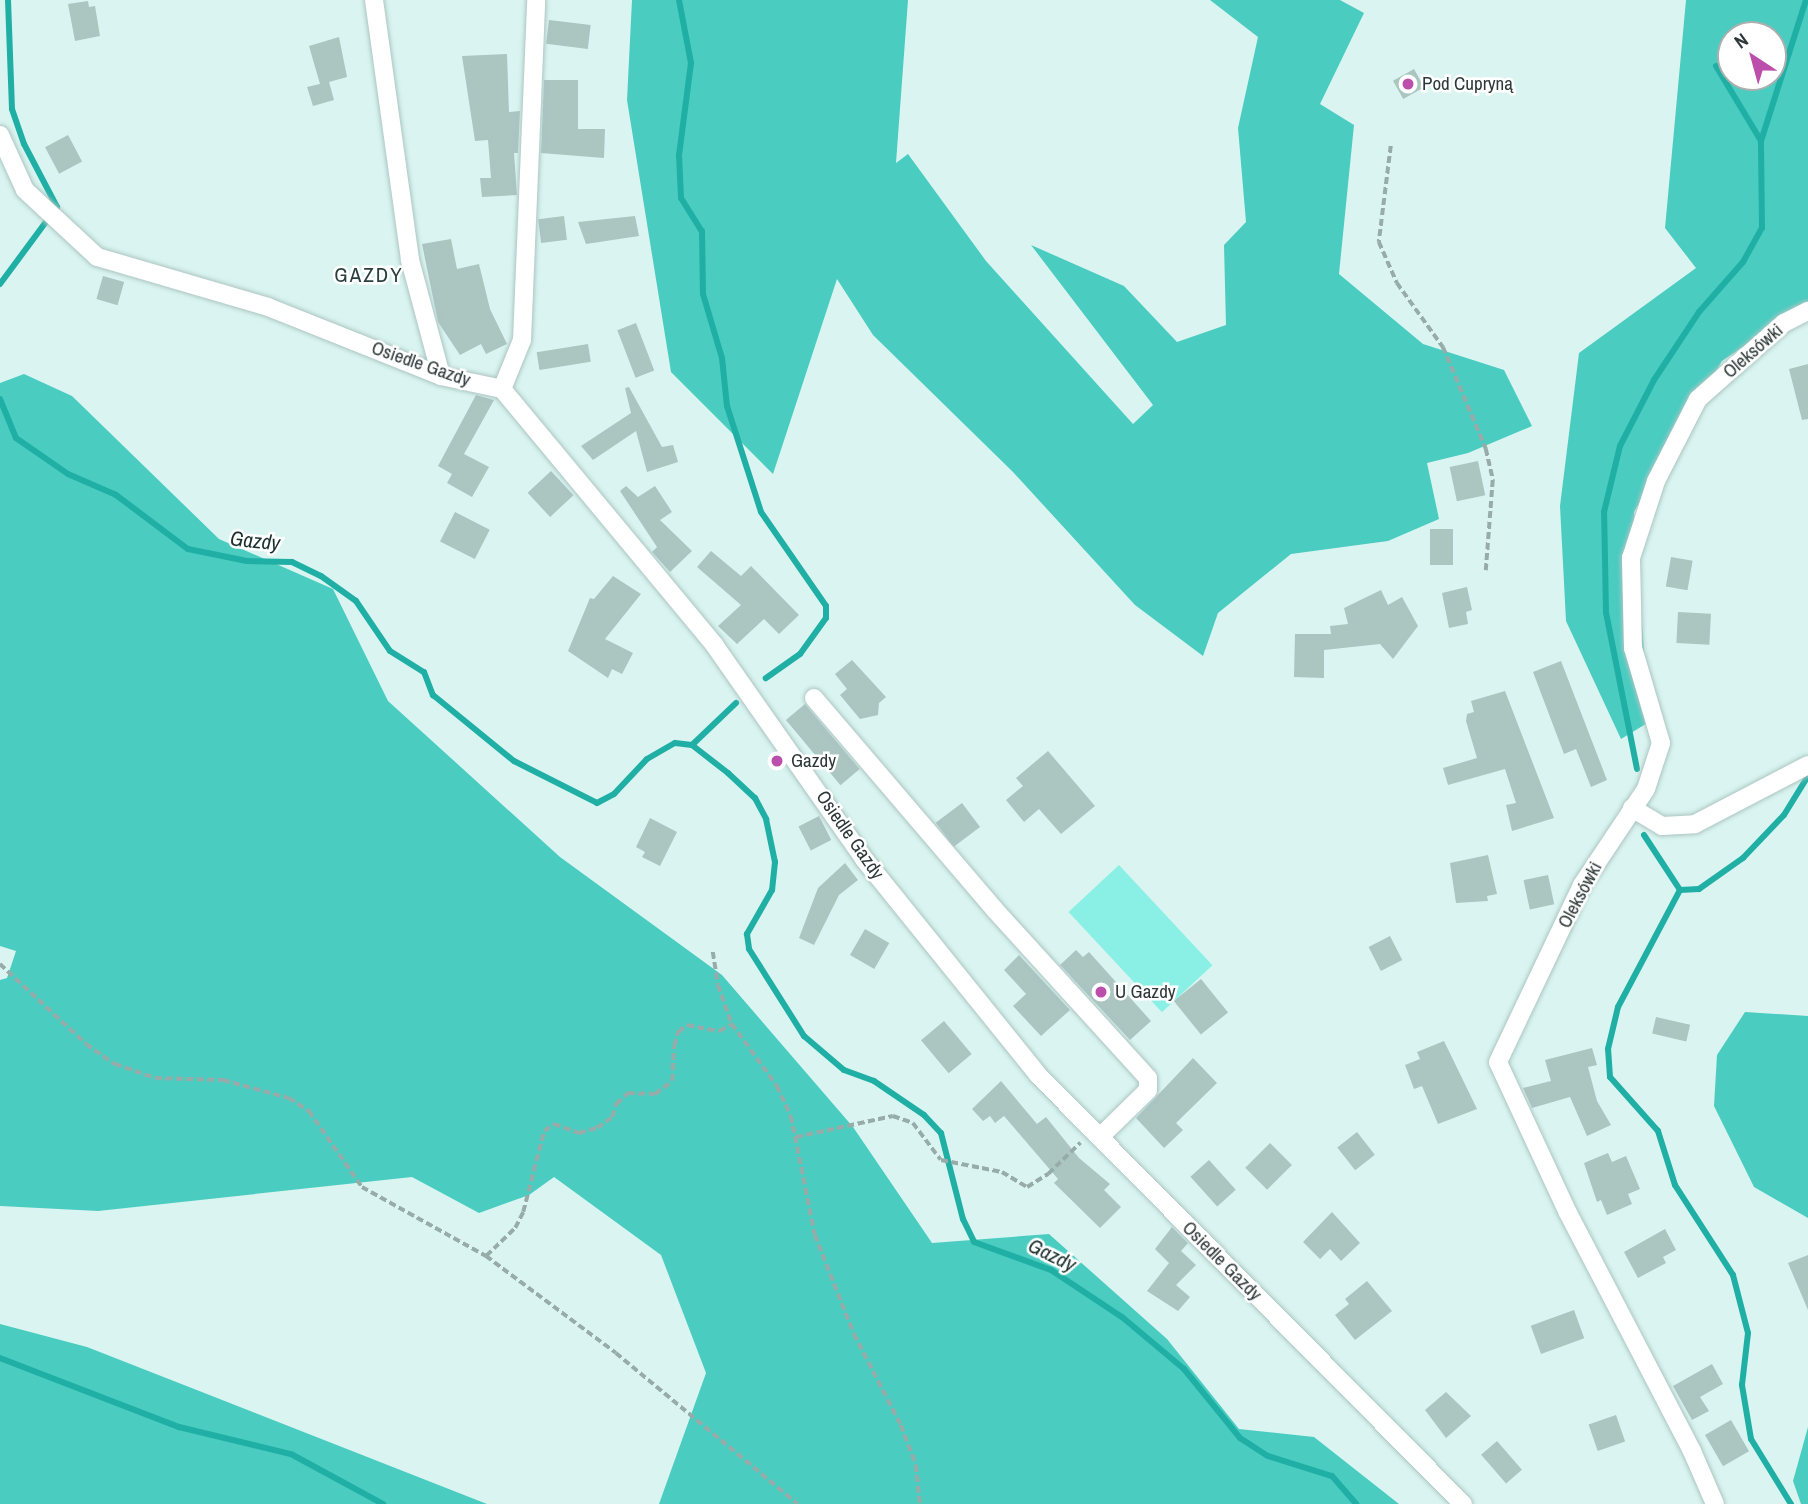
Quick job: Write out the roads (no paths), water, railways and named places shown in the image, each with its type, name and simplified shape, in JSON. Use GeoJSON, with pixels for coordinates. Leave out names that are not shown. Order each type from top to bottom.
{"type":"FeatureCollection","features":[{"type":"Feature","properties":{"kind":"street"},"geometry":{"type":"LineString","coordinates":[[374,0],[410,260],[441,376]]}},
{"type":"Feature","properties":{"kind":"street"},"geometry":{"type":"LineString","coordinates":[[502,389],[522,340],[536,0]]}},
{"type":"Feature","properties":{"kind":"street","name":"Osiedle Gazdy"},"geometry":{"type":"LineString","coordinates":[[0,135],[25,190],[97,257],[268,307],[441,376],[502,389],[715,646],[864,859],[1038,1074],[1463,1504]]}},
{"type":"Feature","properties":{"kind":"street","name":"Oleksówki"},"geometry":{"type":"LineString","coordinates":[[1714,1504],[1692,1451],[1568,1213],[1499,1062],[1582,885],[1646,789],[1661,743],[1633,648],[1631,558],[1656,481],[1698,399],[1784,323],[1808,311]]}},
{"type":"Feature","properties":{"kind":"street"},"geometry":{"type":"LineString","coordinates":[[814,698],[995,910],[1148,1078],[1148,1090],[1100,1138]]}},
{"type":"Feature","properties":{"kind":"street"},"geometry":{"type":"LineString","coordinates":[[1632,808],[1662,827],[1695,824],[1805,766]]}},
{"type":"Feature","properties":{"kind":"waterway","name":"Gazdy"},"geometry":{"type":"LineString","coordinates":[[0,284],[57,207],[24,144],[12,109],[8,0]]}},
{"type":"Feature","properties":{"kind":"waterway"},"geometry":{"type":"LineString","coordinates":[[679,0],[691,63],[679,155],[681,198],[702,231],[703,294],[722,358],[727,406],[761,512],[826,606],[826,618],[800,654],[766,678]]}},
{"type":"Feature","properties":{"kind":"waterway"},"geometry":{"type":"LineString","coordinates":[[1637,769],[1606,612],[1604,512],[1620,446],[1654,380],[1699,312],[1743,262],[1762,228],[1761,141],[1806,0]]}},
{"type":"Feature","properties":{"kind":"waterway"},"geometry":{"type":"LineString","coordinates":[[1716,66],[1761,141]]}},
{"type":"Feature","properties":{"kind":"waterway","name":"Gazdy"},"geometry":{"type":"LineString","coordinates":[[0,399],[16,438],[68,474],[116,495],[188,549],[247,561],[292,562],[321,576],[356,601],[390,651],[424,672],[433,695],[514,761],[597,803],[614,794],[647,759],[675,743],[692,745],[728,773],[755,798],[766,819],[775,862],[772,890],[747,934],[749,949],[804,1036],[844,1070],[874,1081],[924,1115],[941,1133],[963,1219],[974,1242],[1051,1270],[1122,1317],[1184,1369],[1240,1438],[1268,1456],[1332,1476],[1356,1504]]}},
{"type":"Feature","properties":{"kind":"waterway"},"geometry":{"type":"LineString","coordinates":[[692,745],[736,703]]}},
{"type":"Feature","properties":{"kind":"waterway"},"geometry":{"type":"LineString","coordinates":[[1791,1504],[1751,1439],[1742,1385],[1748,1333],[1733,1275],[1675,1185],[1658,1131],[1610,1077],[1608,1049],[1618,1007],[1680,890],[1699,889],[1743,858],[1784,815],[1808,776]]}},
{"type":"Feature","properties":{"kind":"waterway"},"geometry":{"type":"LineString","coordinates":[[1644,835],[1680,890]]}},
{"type":"Feature","properties":{"kind":"waterway"},"geometry":{"type":"LineString","coordinates":[[0,1358],[179,1427],[291,1454],[383,1504]]}},
{"type":"Feature","properties":{"kind":"place","name":"Pod Cupryną"},"geometry":{"type":"Point","coordinates":[1408,84]}},
{"type":"Feature","properties":{"kind":"place","name":"Gazdy"},"geometry":{"type":"Point","coordinates":[777,761]}},
{"type":"Feature","properties":{"kind":"place","name":"U Gazdy"},"geometry":{"type":"Point","coordinates":[1101,992]}},
{"type":"Feature","properties":{"kind":"district","name":"GAZDY"},"geometry":{"type":"Point","coordinates":[369,275]}}]}
